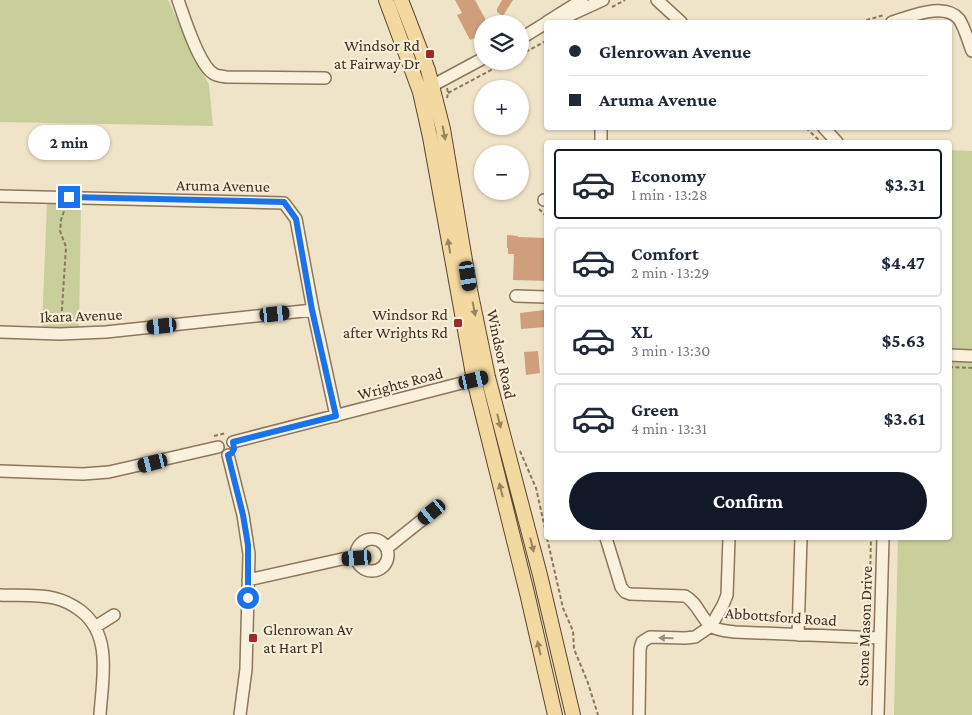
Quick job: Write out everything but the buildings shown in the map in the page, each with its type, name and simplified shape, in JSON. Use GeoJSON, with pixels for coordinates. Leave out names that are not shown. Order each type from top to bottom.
{"type":"FeatureCollection","features":[{"type":"Feature","properties":{"kind":"main road","name":"Windsor Road"},"geometry":{"type":"LineString","coordinates":[[386,0],[443,129],[470,290],[488,377],[574,714]]}},
{"type":"Feature","properties":{"kind":"main road","name":"Windsor Road"},"geometry":{"type":"LineString","coordinates":[[401,0],[428,70],[426,89],[430,137],[474,380],[527,593],[554,715]]}},
{"type":"Feature","properties":{"kind":"street"},"geometry":{"type":"LineString","coordinates":[[178,0],[191,36],[205,65],[214,74],[226,76],[325,78]]}},
{"type":"Feature","properties":{"kind":"street"},"geometry":{"type":"LineString","coordinates":[[551,20],[582,0]]}},
{"type":"Feature","properties":{"kind":"street"},"geometry":{"type":"LineString","coordinates":[[561,20],[603,0]]}},
{"type":"Feature","properties":{"kind":"street"},"geometry":{"type":"LineString","coordinates":[[661,3],[679,20]]}},
{"type":"Feature","properties":{"kind":"street"},"geometry":{"type":"LineString","coordinates":[[900,20],[937,10],[954,14],[959,20],[972,51]]}},
{"type":"Feature","properties":{"kind":"street"},"geometry":{"type":"LineString","coordinates":[[529,33],[544,25]]}},
{"type":"Feature","properties":{"kind":"street"},"geometry":{"type":"LineString","coordinates":[[426,89],[474,63]]}},
{"type":"Feature","properties":{"kind":"street"},"geometry":{"type":"LineString","coordinates":[[826,130],[835,140]]}},
{"type":"Feature","properties":{"kind":"street","name":"Aruma Avenue"},"geometry":{"type":"LineString","coordinates":[[0,196],[284,202],[296,219],[312,310],[336,416]]}},
{"type":"Feature","properties":{"kind":"street"},"geometry":{"type":"LineString","coordinates":[[516,296],[544,297]]}},
{"type":"Feature","properties":{"kind":"street","name":"Ikara Avenue"},"geometry":{"type":"LineString","coordinates":[[0,332],[60,334],[106,332],[312,310]]}},
{"type":"Feature","properties":{"kind":"street"},"geometry":{"type":"LineString","coordinates":[[952,355],[972,356]]}},
{"type":"Feature","properties":{"kind":"street","name":"Wrights Road"},"geometry":{"type":"LineString","coordinates":[[218,447],[223,439],[336,416],[488,377]]}},
{"type":"Feature","properties":{"kind":"street"},"geometry":{"type":"LineString","coordinates":[[228,455],[234,449],[230,438]]}},
{"type":"Feature","properties":{"kind":"street"},"geometry":{"type":"LineString","coordinates":[[0,471],[83,474],[109,472],[218,447],[221,453],[228,455]]}},
{"type":"Feature","properties":{"kind":"street"},"geometry":{"type":"LineString","coordinates":[[228,455],[247,537],[246,669],[240,715]]}},
{"type":"Feature","properties":{"kind":"street"},"geometry":{"type":"LineString","coordinates":[[387,548],[432,512]]}},
{"type":"Feature","properties":{"kind":"street"},"geometry":{"type":"LineString","coordinates":[[370,539],[380,541],[387,548],[388,553],[384,566],[375,571],[361,566],[357,558],[361,544],[370,539]]}},
{"type":"Feature","properties":{"kind":"street"},"geometry":{"type":"LineString","coordinates":[[607,540],[624,592],[633,595],[685,596],[690,599],[710,626]]}},
{"type":"Feature","properties":{"kind":"street"},"geometry":{"type":"LineString","coordinates":[[638,715],[640,649],[642,642],[650,637],[695,637],[710,626],[727,595],[729,540]]}},
{"type":"Feature","properties":{"kind":"street"},"geometry":{"type":"LineString","coordinates":[[798,635],[801,540]]}},
{"type":"Feature","properties":{"kind":"street","name":"Stone Mason Drive"},"geometry":{"type":"LineString","coordinates":[[878,715],[883,540]]}},
{"type":"Feature","properties":{"kind":"street"},"geometry":{"type":"LineString","coordinates":[[248,580],[342,559],[357,558]]}},
{"type":"Feature","properties":{"kind":"street"},"geometry":{"type":"LineString","coordinates":[[0,595],[56,598],[85,615],[95,627],[102,643],[100,715]]}},
{"type":"Feature","properties":{"kind":"street"},"geometry":{"type":"LineString","coordinates":[[95,627],[114,615]]}},
{"type":"Feature","properties":{"kind":"street","name":"Abbottsford Road"},"geometry":{"type":"LineString","coordinates":[[710,626],[735,632],[880,638]]}},
{"type":"Feature","properties":{"kind":"path"},"geometry":{"type":"LineString","coordinates":[[529,50],[544,42]]}},
{"type":"Feature","properties":{"kind":"path"},"geometry":{"type":"LineString","coordinates":[[448,93],[491,70]]}},
{"type":"Feature","properties":{"kind":"path"},"geometry":{"type":"LineString","coordinates":[[808,130],[819,140]]}},
{"type":"Feature","properties":{"kind":"path"},"geometry":{"type":"LineString","coordinates":[[60,334],[66,247],[60,231],[60,220],[69,197]]}},
{"type":"Feature","properties":{"kind":"path"},"geometry":{"type":"LineString","coordinates":[[952,367],[972,368]]}},
{"type":"Feature","properties":{"kind":"path"},"geometry":{"type":"LineString","coordinates":[[208,438],[230,438]]}},
{"type":"Feature","properties":{"kind":"path"},"geometry":{"type":"LineString","coordinates":[[517,445],[526,461],[536,488],[544,524]]}},
{"type":"Feature","properties":{"kind":"path"},"geometry":{"type":"LineString","coordinates":[[547,540],[563,608],[573,631],[574,648],[598,715]]}},
{"type":"Feature","properties":{"kind":"path"},"geometry":{"type":"LineString","coordinates":[[861,628],[869,620],[871,540]]}},
{"type":"Feature","properties":{"kind":"green space"},"geometry":{"type":"Polygon","coordinates":[[[0,0],[168,0],[209,85],[213,126],[0,122],[0,0]]]}},
{"type":"Feature","properties":{"kind":"green space"},"geometry":{"type":"Polygon","coordinates":[[[952,150],[972,151],[972,715],[894,715],[898,540],[952,540],[952,150]]]}},
{"type":"Feature","properties":{"kind":"green space"},"geometry":{"type":"Polygon","coordinates":[[[47,203],[81,204],[79,329],[42,326],[47,203]]]}},
{"type":"Feature","properties":{"kind":"place","name":"Windsor Rd at Fairway Dr"},"geometry":{"type":"Point","coordinates":[430,54]}},
{"type":"Feature","properties":{"kind":"place","name":"Windsor Rd after Wrights Rd"},"geometry":{"type":"Point","coordinates":[458,323]}},
{"type":"Feature","properties":{"kind":"place","name":"Glenrowan Av at Hart Pl"},"geometry":{"type":"Point","coordinates":[253,638]}},
{"type":"Feature","properties":{"kind":"route"},"geometry":{"type":"LineString","coordinates":[[69,197],[284,202],[296,219],[312,310],[336,416],[233,442],[234,449],[228,455],[243,515],[248,545],[248,598]]}}]}
